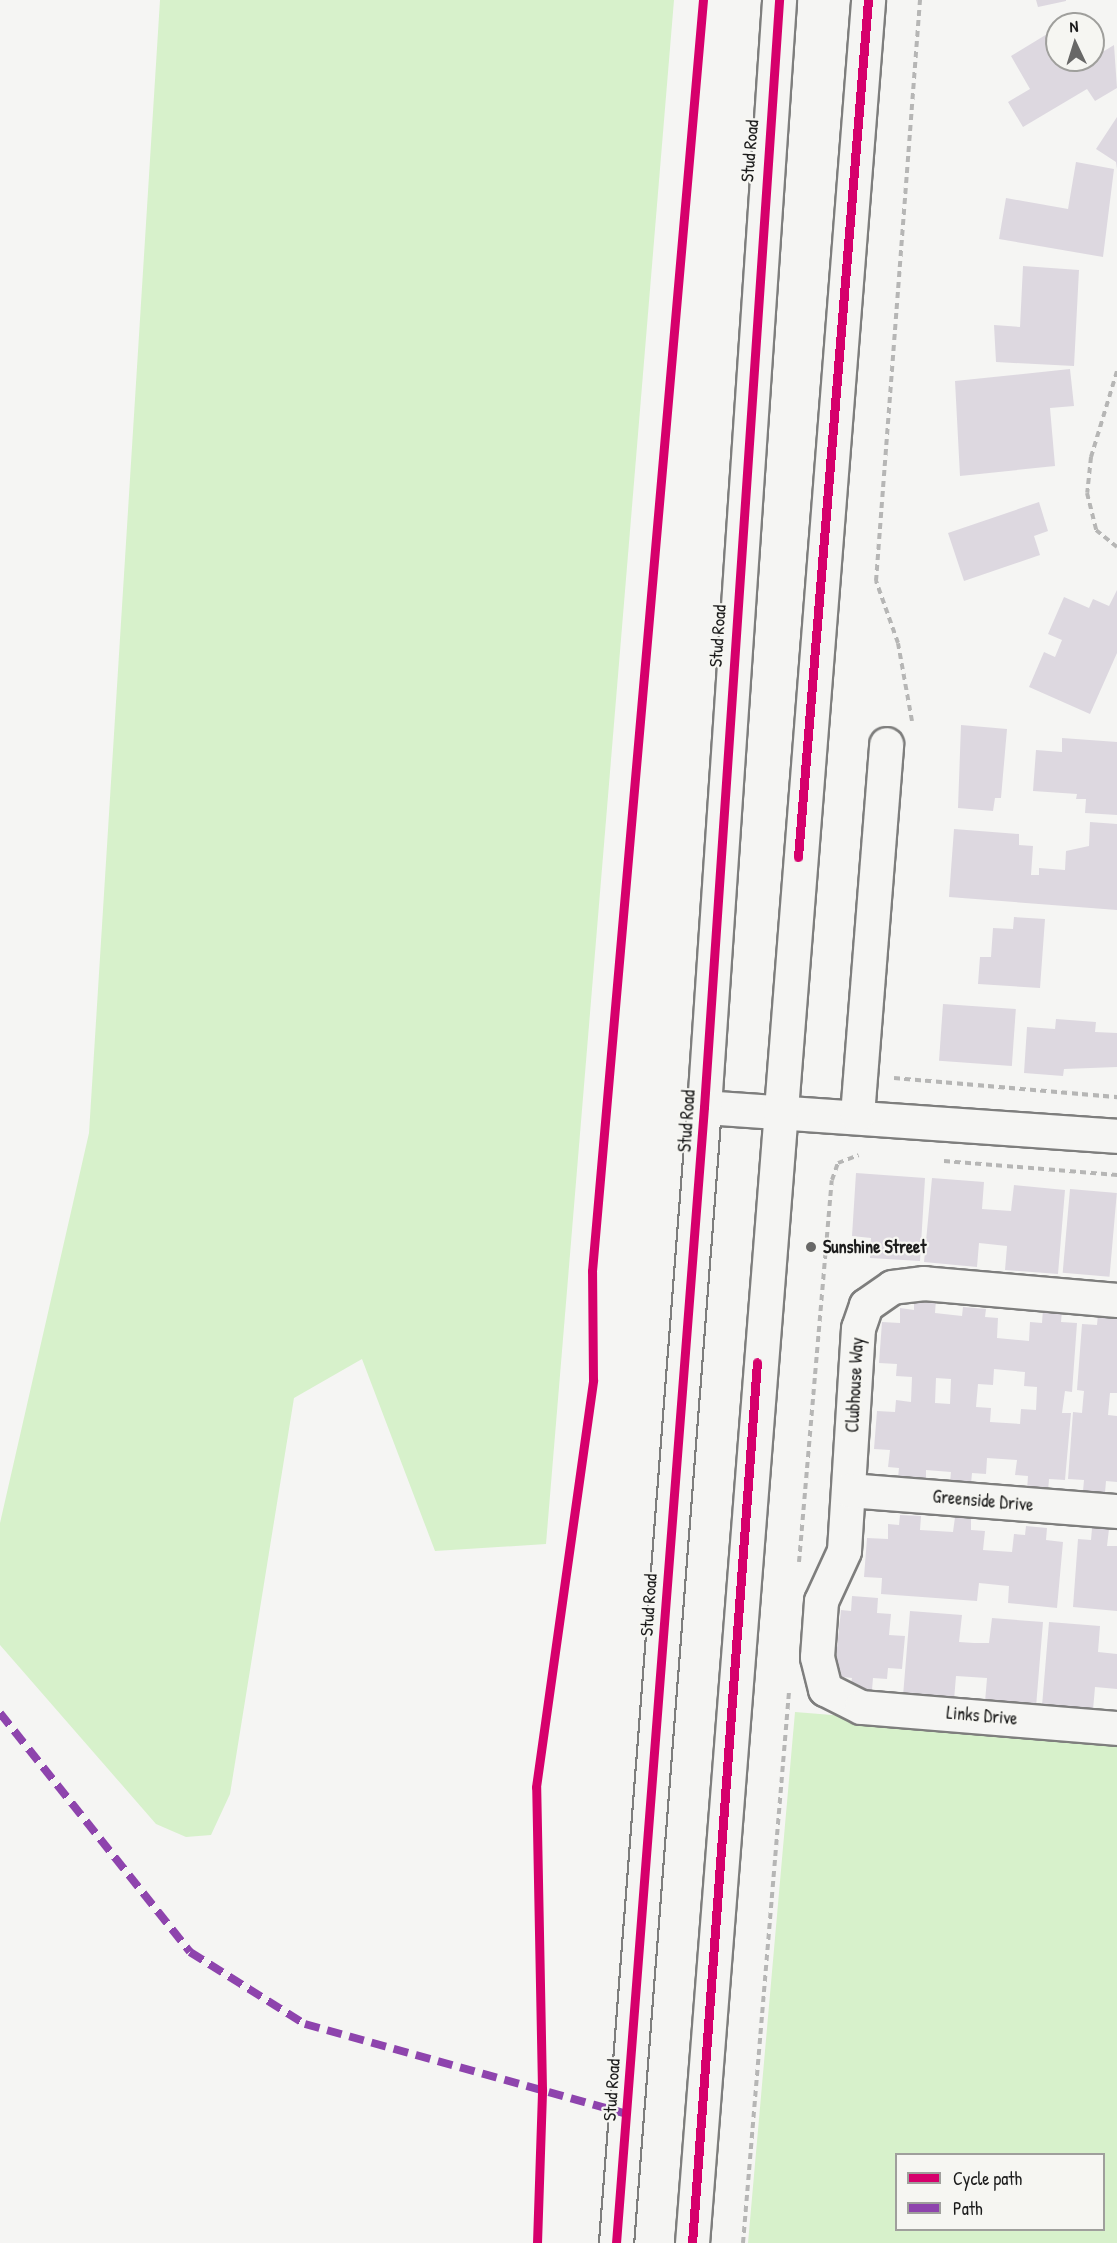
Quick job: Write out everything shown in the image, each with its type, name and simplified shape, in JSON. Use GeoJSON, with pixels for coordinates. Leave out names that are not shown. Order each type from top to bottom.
{"type":"FeatureCollection","features":[{"type":"Feature","properties":{"kind":"main road","name":"Stud Road"},"geometry":{"type":"LineString","coordinates":[[616,2243],[704,1107],[779,0]]}},
{"type":"Feature","properties":{"kind":"main road"},"geometry":{"type":"LineString","coordinates":[[692,2243],[778,1109],[868,0]]}},
{"type":"Feature","properties":{"kind":"main road"},"geometry":{"type":"LineString","coordinates":[[857,1115],[899,739]]}},
{"type":"Feature","properties":{"kind":"main road"},"geometry":{"type":"LineString","coordinates":[[704,1107],[778,1109],[1117,1136]]}},
{"type":"Feature","properties":{"kind":"main road","name":"Clubhouse Way"},"geometry":{"type":"LineString","coordinates":[[848,1704],[825,1689],[816,1658],[821,1601],[844,1551],[858,1328],[866,1305],[882,1291],[924,1283],[1117,1300]]}},
{"type":"Feature","properties":{"kind":"main road","name":"Greenside Drive"},"geometry":{"type":"LineString","coordinates":[[849,1490],[1117,1511]]}},
{"type":"Feature","properties":{"kind":"main road","name":"Links Drive"},"geometry":{"type":"LineString","coordinates":[[848,1704],[1117,1728]]}},
{"type":"Feature","properties":{"kind":"path"},"geometry":{"type":"LineString","coordinates":[[899,739],[898,643],[876,581],[920,0]]}},
{"type":"Feature","properties":{"kind":"path"},"geometry":{"type":"LineString","coordinates":[[1117,371],[1091,457],[1087,493],[1096,530],[1117,548]]}},
{"type":"Feature","properties":{"kind":"path"},"geometry":{"type":"LineString","coordinates":[[894,1067],[893,1078],[1117,1097]]}},
{"type":"Feature","properties":{"kind":"green space"},"geometry":{"type":"Polygon","coordinates":[[[160,0],[674,0],[546,1544],[435,1551],[362,1359],[294,1398],[230,1794],[211,1835],[186,1837],[156,1824],[0,1645],[0,1523],[89,1133],[160,0]]]}},
{"type":"Feature","properties":{"kind":"green space"},"geometry":{"type":"Polygon","coordinates":[[[795,1712],[1117,1738],[1117,2243],[748,2243],[795,1712]]]}},
{"type":"Feature","properties":{"kind":"building"},"geometry":{"type":"Polygon","coordinates":[[[1036,0],[1066,0],[1066,1],[1038,7],[1036,0]]]}},
{"type":"Feature","properties":{"kind":"building"},"geometry":{"type":"Polygon","coordinates":[[[1045,35],[1045,72],[1105,72],[1105,50],[1114,45],[1117,88],[1095,101],[1087,89],[1023,127],[1008,102],[1030,89],[1011,56],[1045,35]]]}},
{"type":"Feature","properties":{"kind":"building"},"geometry":{"type":"Polygon","coordinates":[[[1117,117],[1117,169],[1116,162],[1096,149],[1117,117]]]}},
{"type":"Feature","properties":{"kind":"building"},"geometry":{"type":"Polygon","coordinates":[[[1076,162],[1114,169],[1103,257],[999,239],[1006,198],[1068,209],[1076,162]]]}},
{"type":"Feature","properties":{"kind":"building"},"geometry":{"type":"Polygon","coordinates":[[[1023,266],[1079,270],[1074,366],[996,362],[994,325],[1020,327],[1023,266]]]}},
{"type":"Feature","properties":{"kind":"building"},"geometry":{"type":"Polygon","coordinates":[[[1070,369],[1074,406],[1050,408],[1055,466],[960,476],[955,381],[1070,369]]]}},
{"type":"Feature","properties":{"kind":"building"},"geometry":{"type":"Polygon","coordinates":[[[1039,502],[1048,531],[1034,536],[1040,555],[964,581],[948,533],[1039,502]]]}},
{"type":"Feature","properties":{"kind":"building"},"geometry":{"type":"Polygon","coordinates":[[[1117,590],[1117,653],[1090,714],[1029,687],[1044,652],[1055,657],[1062,640],[1048,634],[1064,597],[1089,608],[1093,599],[1109,606],[1117,590]]]}},
{"type":"Feature","properties":{"kind":"building"},"geometry":{"type":"Polygon","coordinates":[[[961,725],[1007,729],[1001,798],[995,798],[993,811],[958,808],[961,725]]]}},
{"type":"Feature","properties":{"kind":"building"},"geometry":{"type":"Polygon","coordinates":[[[1062,738],[1117,742],[1117,815],[1085,813],[1086,799],[1076,799],[1077,794],[1033,791],[1036,750],[1062,752],[1062,738]]]}},
{"type":"Feature","properties":{"kind":"building"},"geometry":{"type":"Polygon","coordinates":[[[1090,822],[1117,824],[1117,910],[949,897],[954,829],[1019,834],[1019,845],[1033,846],[1031,875],[1039,875],[1039,868],[1065,870],[1066,851],[1089,846],[1090,822]]]}},
{"type":"Feature","properties":{"kind":"building"},"geometry":{"type":"Polygon","coordinates":[[[1014,917],[1045,919],[1040,988],[978,984],[980,957],[991,957],[993,928],[1013,929],[1014,917]]]}},
{"type":"Feature","properties":{"kind":"building"},"geometry":{"type":"Polygon","coordinates":[[[943,1004],[1016,1009],[1012,1066],[939,1061],[943,1004]]]}},
{"type":"Feature","properties":{"kind":"building"},"geometry":{"type":"Polygon","coordinates":[[[1056,1019],[1096,1022],[1095,1032],[1117,1033],[1117,1067],[1064,1069],[1063,1076],[1024,1073],[1027,1027],[1055,1029],[1056,1019]]]}},
{"type":"Feature","properties":{"kind":"building"},"geometry":{"type":"Polygon","coordinates":[[[856,1173],[925,1178],[920,1261],[870,1258],[871,1238],[852,1236],[856,1173]]]}},
{"type":"Feature","properties":{"kind":"building"},"geometry":{"type":"Polygon","coordinates":[[[932,1178],[984,1182],[982,1209],[1011,1211],[1014,1185],[1065,1190],[1058,1274],[1005,1270],[1007,1246],[979,1243],[977,1267],[924,1262],[932,1178]]]}},
{"type":"Feature","properties":{"kind":"building"},"geometry":{"type":"Polygon","coordinates":[[[1070,1189],[1117,1193],[1110,1277],[1063,1273],[1070,1189]]]}},
{"type":"Feature","properties":{"kind":"building"},"geometry":{"type":"Polygon","coordinates":[[[914,1299],[936,1300],[935,1313],[962,1316],[963,1307],[986,1309],[985,1317],[998,1318],[997,1338],[1029,1341],[1030,1322],[1042,1323],[1043,1309],[1062,1311],[1061,1322],[1077,1323],[1072,1392],[1065,1391],[1062,1413],[1071,1413],[1065,1480],[1049,1479],[1048,1492],[1027,1490],[1028,1476],[1015,1475],[1017,1460],[987,1458],[986,1474],[972,1473],[971,1484],[950,1483],[951,1472],[926,1470],[926,1480],[898,1478],[899,1468],[888,1467],[890,1450],[874,1449],[877,1411],[895,1412],[896,1400],[911,1402],[912,1377],[896,1376],[897,1364],[879,1363],[882,1322],[900,1323],[900,1308],[914,1310],[914,1299]],[[994,1369],[993,1385],[978,1384],[976,1407],[991,1408],[990,1422],[1020,1424],[1021,1409],[1036,1410],[1037,1387],[1024,1386],[1025,1372],[994,1369]],[[936,1378],[935,1403],[950,1404],[951,1379],[936,1378]]]}},
{"type":"Feature","properties":{"kind":"building"},"geometry":{"type":"Polygon","coordinates":[[[1098,1314],[1117,1316],[1117,1393],[1110,1393],[1108,1415],[1117,1416],[1117,1482],[1106,1481],[1105,1493],[1083,1491],[1084,1480],[1068,1479],[1073,1412],[1082,1413],[1084,1391],[1077,1390],[1082,1324],[1097,1325],[1098,1314]]]}},
{"type":"Feature","properties":{"kind":"building"},"geometry":{"type":"Polygon","coordinates":[[[900,1515],[921,1516],[920,1530],[953,1532],[955,1517],[971,1519],[971,1530],[985,1531],[983,1550],[1012,1552],[1014,1534],[1025,1535],[1026,1526],[1047,1528],[1046,1540],[1063,1542],[1057,1608],[1008,1603],[1009,1586],[979,1583],[977,1601],[881,1594],[882,1578],[864,1577],[867,1538],[888,1539],[888,1524],[899,1525],[900,1515]]]}},
{"type":"Feature","properties":{"kind":"building"},"geometry":{"type":"Polygon","coordinates":[[[1092,1528],[1109,1529],[1107,1546],[1117,1546],[1117,1611],[1073,1607],[1078,1539],[1091,1540],[1092,1528]]]}},
{"type":"Feature","properties":{"kind":"building"},"geometry":{"type":"Polygon","coordinates":[[[852,1596],[878,1598],[877,1613],[891,1614],[889,1635],[905,1636],[902,1669],[888,1668],[887,1679],[873,1678],[872,1690],[850,1688],[852,1678],[834,1676],[841,1610],[851,1611],[852,1596]]]}},
{"type":"Feature","properties":{"kind":"building"},"geometry":{"type":"Polygon","coordinates":[[[910,1611],[962,1615],[959,1642],[989,1643],[992,1618],[1043,1622],[1036,1707],[985,1702],[987,1678],[956,1676],[954,1700],[903,1696],[910,1611]]]}},
{"type":"Feature","properties":{"kind":"building"},"geometry":{"type":"Polygon","coordinates":[[[1049,1622],[1100,1626],[1098,1652],[1117,1654],[1117,1689],[1095,1687],[1093,1710],[1042,1706],[1049,1622]]]}},
{"type":"Feature","properties":{"kind":"marked path"},"geometry":{"type":"LineString","coordinates":[[0,1713],[190,1952],[305,2024],[627,2114]]}},
{"type":"Feature","properties":{"kind":"cycle path"},"geometry":{"type":"LineString","coordinates":[[537,2243],[542,2089],[536,1787],[593,1380],[592,1271],[703,0]]}},
{"type":"Feature","properties":{"kind":"cycle path"},"geometry":{"type":"LineString","coordinates":[[616,2243],[704,1107],[779,0]]}},
{"type":"Feature","properties":{"kind":"cycle path"},"geometry":{"type":"LineString","coordinates":[[798,857],[868,0]]}},
{"type":"Feature","properties":{"kind":"cycle path"},"geometry":{"type":"LineString","coordinates":[[692,2243],[757,1362]]}},
{"type":"Feature","properties":{"kind":"place","name":"Sunshine Street"},"geometry":{"type":"Point","coordinates":[811,1247]}}]}
